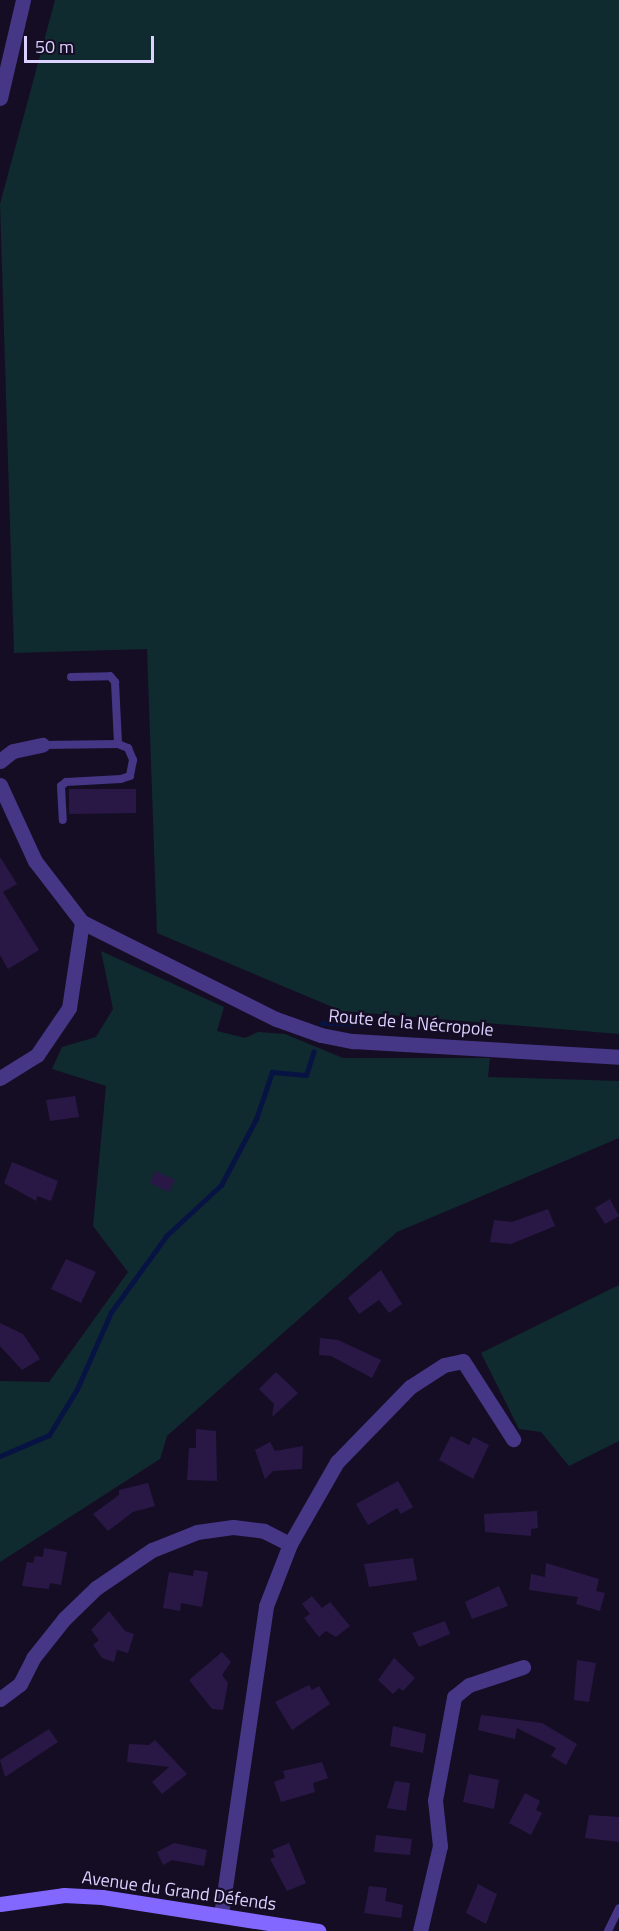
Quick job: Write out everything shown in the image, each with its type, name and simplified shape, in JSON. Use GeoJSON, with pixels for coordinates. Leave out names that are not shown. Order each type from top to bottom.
{"type":"FeatureCollection","features":[{"type":"Feature","properties":{"kind":"street"},"geometry":{"type":"LineString","coordinates":[[0,98],[22,0]]}},
{"type":"Feature","properties":{"kind":"street"},"geometry":{"type":"LineString","coordinates":[[0,762],[14,751],[42,745]]}},
{"type":"Feature","properties":{"kind":"street"},"geometry":{"type":"LineString","coordinates":[[0,785],[35,861],[82,922],[69,1008],[37,1055],[0,1078]]}},
{"type":"Feature","properties":{"kind":"street","name":"Route de la Nécropole"},"geometry":{"type":"LineString","coordinates":[[82,922],[276,1019],[321,1035],[619,1057]]}},
{"type":"Feature","properties":{"kind":"street"},"geometry":{"type":"LineString","coordinates":[[220,1916],[266,1606],[290,1544],[337,1462],[410,1387],[444,1365],[463,1361],[513,1439]]}},
{"type":"Feature","properties":{"kind":"street"},"geometry":{"type":"LineString","coordinates":[[0,1699],[20,1684],[33,1658],[80,1604],[152,1550],[197,1532],[234,1527],[264,1531],[290,1544]]}},
{"type":"Feature","properties":{"kind":"street"},"geometry":{"type":"LineString","coordinates":[[420,1931],[440,1846],[435,1800],[454,1697],[469,1684],[523,1667]]}},
{"type":"Feature","properties":{"kind":"street","name":"Avenue du Grand Défends"},"geometry":{"type":"LineString","coordinates":[[0,1904],[64,1895],[318,1931]]}},
{"type":"Feature","properties":{"kind":"lane"},"geometry":{"type":"LineString","coordinates":[[70,677],[110,676],[115,682],[118,744]]}},
{"type":"Feature","properties":{"kind":"lane"},"geometry":{"type":"LineString","coordinates":[[42,745],[118,744],[128,748],[133,760],[130,776],[66,782],[61,786],[63,820]]}},
{"type":"Feature","properties":{"kind":"lane"},"geometry":{"type":"LineString","coordinates":[[608,1931],[619,1908]]}},
{"type":"Feature","properties":{"kind":"green space"},"geometry":{"type":"Polygon","coordinates":[[[55,0],[619,0],[619,1034],[342,1011],[157,933],[147,649],[14,653],[0,204],[55,0]]]}},
{"type":"Feature","properties":{"kind":"green space"},"geometry":{"type":"Polygon","coordinates":[[[101,951],[224,1007],[217,1031],[245,1038],[258,1032],[285,1034],[343,1058],[490,1058],[488,1077],[619,1081],[619,1138],[397,1232],[167,1436],[160,1459],[0,1562],[0,1381],[49,1382],[128,1272],[93,1226],[106,1086],[52,1069],[62,1047],[96,1037],[113,1009],[101,951]]]}},
{"type":"Feature","properties":{"kind":"green space"},"geometry":{"type":"Polygon","coordinates":[[[619,1285],[619,1441],[569,1466],[541,1432],[519,1429],[481,1353],[619,1285]]]}},
{"type":"Feature","properties":{"kind":"building"},"geometry":{"type":"Polygon","coordinates":[[[69,789],[136,789],[136,813],[69,814],[69,789]]]}},
{"type":"Feature","properties":{"kind":"building"},"geometry":{"type":"Polygon","coordinates":[[[0,857],[17,884],[3,892],[39,950],[8,969],[0,955],[0,857]]]}},
{"type":"Feature","properties":{"kind":"building"},"geometry":{"type":"Polygon","coordinates":[[[75,1096],[79,1117],[50,1121],[46,1100],[75,1096]]]}},
{"type":"Feature","properties":{"kind":"building"},"geometry":{"type":"Polygon","coordinates":[[[12,1162],[58,1181],[51,1201],[37,1196],[36,1201],[4,1183],[12,1162]]]}},
{"type":"Feature","properties":{"kind":"building"},"geometry":{"type":"Polygon","coordinates":[[[155,1171],[175,1180],[169,1192],[150,1183],[155,1171]]]}},
{"type":"Feature","properties":{"kind":"building"},"geometry":{"type":"Polygon","coordinates":[[[610,1199],[619,1216],[605,1224],[595,1208],[610,1199]]]}},
{"type":"Feature","properties":{"kind":"building"},"geometry":{"type":"Polygon","coordinates":[[[548,1209],[555,1226],[511,1244],[490,1242],[494,1220],[512,1222],[548,1209]]]}},
{"type":"Feature","properties":{"kind":"building"},"geometry":{"type":"Polygon","coordinates":[[[66,1259],[96,1272],[81,1303],[51,1289],[66,1259]]]}},
{"type":"Feature","properties":{"kind":"building"},"geometry":{"type":"Polygon","coordinates":[[[381,1270],[402,1304],[389,1313],[379,1300],[359,1314],[348,1298],[381,1270]]]}},
{"type":"Feature","properties":{"kind":"building"},"geometry":{"type":"Polygon","coordinates":[[[0,1323],[23,1334],[40,1359],[22,1370],[0,1346],[0,1323]]]}},
{"type":"Feature","properties":{"kind":"building"},"geometry":{"type":"Polygon","coordinates":[[[320,1338],[338,1340],[381,1360],[372,1378],[331,1356],[319,1355],[320,1338]]]}},
{"type":"Feature","properties":{"kind":"building"},"geometry":{"type":"Polygon","coordinates":[[[276,1372],[298,1393],[272,1417],[274,1404],[259,1389],[276,1372]]]}},
{"type":"Feature","properties":{"kind":"building"},"geometry":{"type":"Polygon","coordinates":[[[196,1429],[216,1431],[217,1481],[187,1480],[189,1448],[196,1448],[196,1429]]]}},
{"type":"Feature","properties":{"kind":"building"},"geometry":{"type":"Polygon","coordinates":[[[451,1436],[469,1445],[473,1437],[489,1445],[473,1479],[439,1460],[451,1436]]]}},
{"type":"Feature","properties":{"kind":"building"},"geometry":{"type":"Polygon","coordinates":[[[270,1442],[275,1451],[303,1446],[302,1469],[273,1471],[265,1479],[255,1450],[270,1442]]]}},
{"type":"Feature","properties":{"kind":"building"},"geometry":{"type":"Polygon","coordinates":[[[398,1481],[413,1507],[401,1514],[397,1508],[368,1525],[356,1504],[398,1481]]]}},
{"type":"Feature","properties":{"kind":"building"},"geometry":{"type":"Polygon","coordinates":[[[148,1483],[155,1506],[133,1512],[108,1531],[93,1514],[119,1495],[119,1490],[148,1483]]]}},
{"type":"Feature","properties":{"kind":"building"},"geometry":{"type":"Polygon","coordinates":[[[537,1511],[538,1528],[531,1529],[531,1536],[485,1532],[484,1514],[537,1511]]]}},
{"type":"Feature","properties":{"kind":"building"},"geometry":{"type":"Polygon","coordinates":[[[44,1548],[67,1552],[61,1585],[50,1583],[49,1589],[22,1586],[27,1562],[33,1563],[35,1556],[43,1557],[44,1548]]]}},
{"type":"Feature","properties":{"kind":"building"},"geometry":{"type":"Polygon","coordinates":[[[413,1558],[417,1580],[369,1587],[364,1564],[413,1558]]]}},
{"type":"Feature","properties":{"kind":"building"},"geometry":{"type":"Polygon","coordinates":[[[546,1563],[599,1579],[596,1591],[605,1593],[600,1611],[576,1604],[578,1597],[529,1590],[531,1574],[545,1577],[546,1563]]]}},
{"type":"Feature","properties":{"kind":"building"},"geometry":{"type":"Polygon","coordinates":[[[194,1570],[208,1572],[202,1607],[181,1603],[180,1611],[163,1608],[169,1572],[193,1576],[194,1570]]]}},
{"type":"Feature","properties":{"kind":"building"},"geometry":{"type":"Polygon","coordinates":[[[499,1586],[508,1606],[472,1619],[465,1602],[499,1586]]]}},
{"type":"Feature","properties":{"kind":"building"},"geometry":{"type":"Polygon","coordinates":[[[312,1596],[322,1608],[330,1602],[350,1626],[336,1637],[326,1631],[319,1637],[304,1618],[310,1614],[302,1604],[312,1596]]]}},
{"type":"Feature","properties":{"kind":"building"},"geometry":{"type":"Polygon","coordinates":[[[109,1611],[125,1631],[134,1634],[128,1653],[117,1650],[114,1662],[102,1658],[93,1645],[99,1640],[91,1630],[109,1611]]]}},
{"type":"Feature","properties":{"kind":"building"},"geometry":{"type":"Polygon","coordinates":[[[445,1621],[450,1634],[419,1647],[412,1633],[445,1621]]]}},
{"type":"Feature","properties":{"kind":"building"},"geometry":{"type":"Polygon","coordinates":[[[222,1652],[231,1662],[222,1675],[228,1683],[223,1710],[212,1709],[189,1680],[222,1652]]]}},
{"type":"Feature","properties":{"kind":"building"},"geometry":{"type":"Polygon","coordinates":[[[394,1658],[415,1678],[403,1691],[399,1688],[393,1694],[378,1680],[394,1658]]]}},
{"type":"Feature","properties":{"kind":"building"},"geometry":{"type":"Polygon","coordinates":[[[577,1660],[596,1663],[589,1702],[574,1700],[577,1660]]]}},
{"type":"Feature","properties":{"kind":"building"},"geometry":{"type":"Polygon","coordinates":[[[309,1685],[312,1690],[319,1686],[330,1704],[292,1730],[275,1702],[309,1685]]]}},
{"type":"Feature","properties":{"kind":"building"},"geometry":{"type":"Polygon","coordinates":[[[481,1715],[542,1723],[577,1744],[566,1765],[551,1756],[556,1748],[517,1728],[515,1739],[478,1730],[481,1715]]]}},
{"type":"Feature","properties":{"kind":"building"},"geometry":{"type":"Polygon","coordinates":[[[393,1726],[426,1734],[423,1753],[390,1746],[393,1726]]]}},
{"type":"Feature","properties":{"kind":"building"},"geometry":{"type":"Polygon","coordinates":[[[49,1729],[58,1742],[5,1777],[0,1760],[49,1729]]]}},
{"type":"Feature","properties":{"kind":"building"},"geometry":{"type":"Polygon","coordinates":[[[155,1740],[187,1774],[162,1794],[152,1782],[169,1767],[127,1762],[129,1744],[149,1745],[155,1740]]]}},
{"type":"Feature","properties":{"kind":"building"},"geometry":{"type":"Polygon","coordinates":[[[322,1762],[328,1778],[313,1783],[315,1792],[281,1802],[274,1782],[285,1778],[283,1771],[322,1762]]]}},
{"type":"Feature","properties":{"kind":"building"},"geometry":{"type":"Polygon","coordinates":[[[469,1774],[499,1780],[494,1809],[463,1802],[469,1774]]]}},
{"type":"Feature","properties":{"kind":"building"},"geometry":{"type":"Polygon","coordinates":[[[395,1781],[410,1783],[406,1811],[387,1808],[395,1781]]]}},
{"type":"Feature","properties":{"kind":"building"},"geometry":{"type":"Polygon","coordinates":[[[525,1793],[540,1801],[536,1810],[542,1813],[531,1835],[509,1823],[525,1793]]]}},
{"type":"Feature","properties":{"kind":"building"},"geometry":{"type":"Polygon","coordinates":[[[589,1815],[619,1817],[619,1842],[585,1838],[589,1815]]]}},
{"type":"Feature","properties":{"kind":"building"},"geometry":{"type":"Polygon","coordinates":[[[376,1835],[412,1839],[410,1855],[374,1852],[376,1835]]]}},
{"type":"Feature","properties":{"kind":"building"},"geometry":{"type":"Polygon","coordinates":[[[174,1843],[207,1850],[204,1866],[172,1860],[163,1865],[157,1852],[174,1843]]]}},
{"type":"Feature","properties":{"kind":"building"},"geometry":{"type":"Polygon","coordinates":[[[289,1843],[306,1883],[287,1891],[270,1859],[275,1857],[272,1850],[289,1843]]]}},
{"type":"Feature","properties":{"kind":"building"},"geometry":{"type":"Polygon","coordinates":[[[478,1884],[497,1894],[486,1924],[466,1913],[478,1884]]]}},
{"type":"Feature","properties":{"kind":"building"},"geometry":{"type":"Polygon","coordinates":[[[369,1886],[387,1888],[385,1901],[403,1905],[401,1918],[364,1913],[369,1886]]]}},
{"type":"Feature","properties":{"kind":"waterway"},"geometry":{"type":"LineString","coordinates":[[322,1023],[367,1024]]}},
{"type":"Feature","properties":{"kind":"waterway"},"geometry":{"type":"LineString","coordinates":[[0,1456],[49,1435],[77,1389],[111,1312],[167,1235],[221,1185],[256,1119],[272,1072],[306,1075],[314,1051]]}}]}
